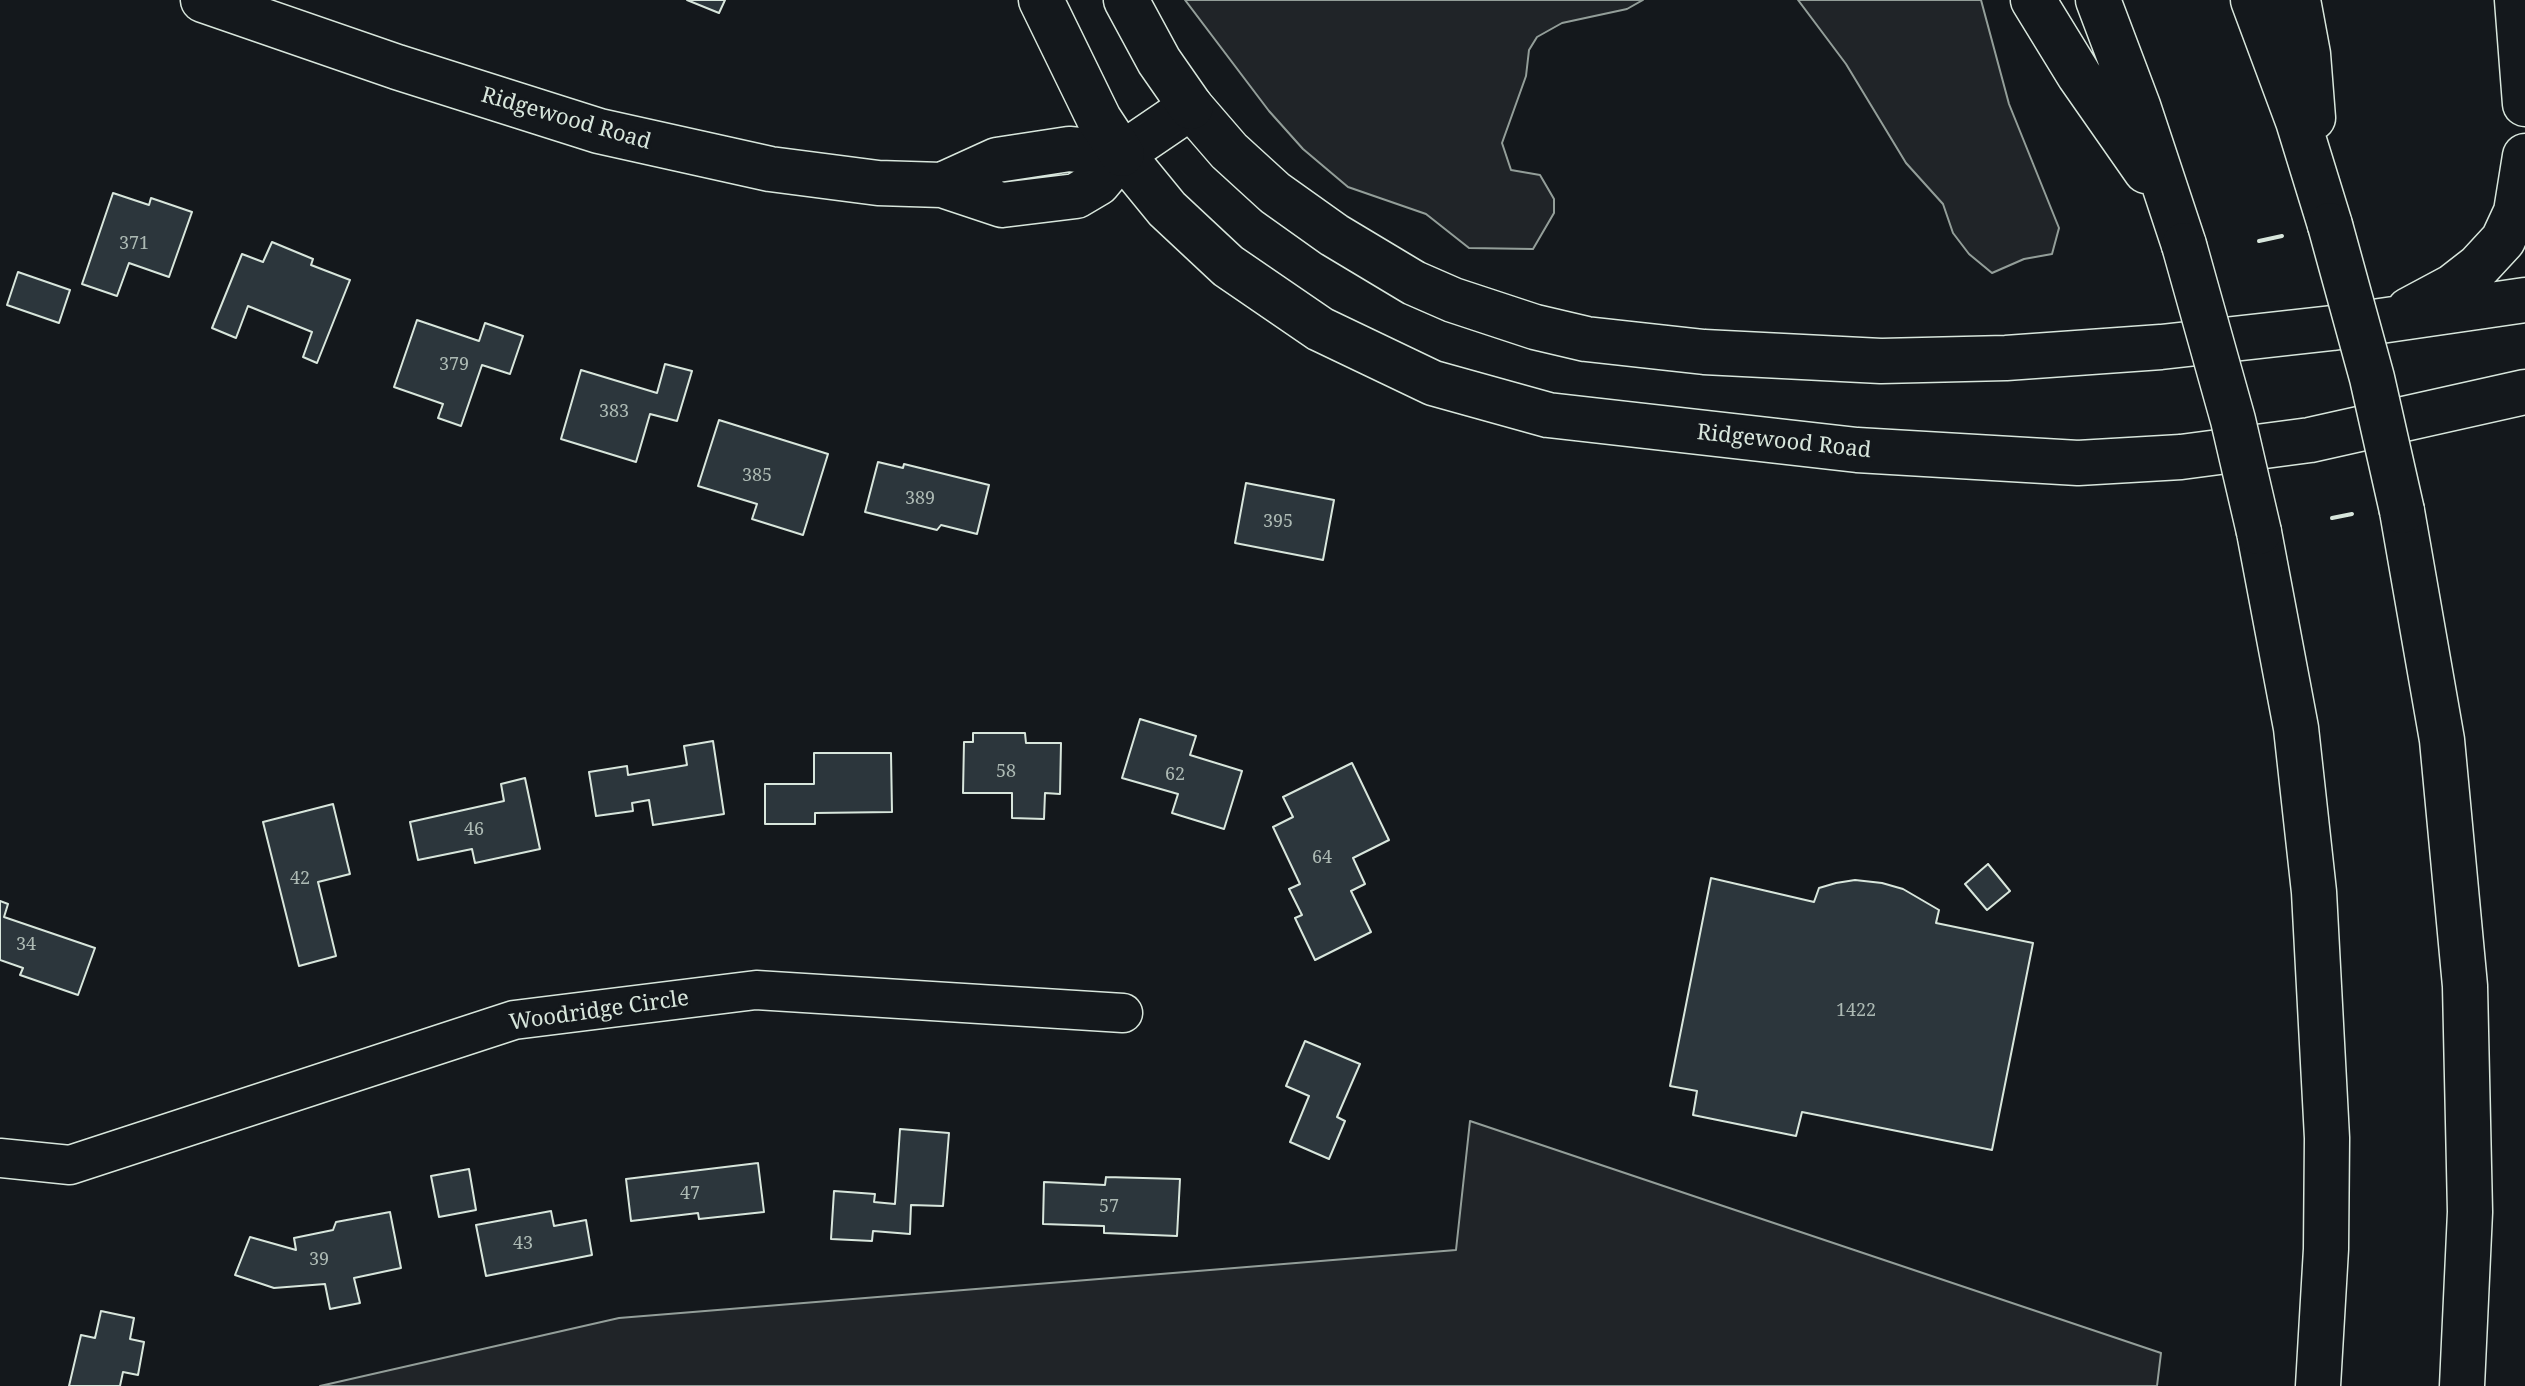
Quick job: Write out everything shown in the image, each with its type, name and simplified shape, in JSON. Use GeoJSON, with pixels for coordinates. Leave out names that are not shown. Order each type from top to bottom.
{"type":"FeatureCollection","features":[{"type":"Feature","properties":{"kind":"main road","name":"Ridgewood Road"},"geometry":{"type":"LineString","coordinates":[[203,0],[499,100],[685,152],[847,180],[942,185],[1002,205],[1076,196],[1098,183],[1122,154],[1191,107]]}},
{"type":"Feature","properties":{"kind":"main road"},"geometry":{"type":"LineString","coordinates":[[1041,0],[1099,119],[1122,154]]}},
{"type":"Feature","properties":{"kind":"main road"},"geometry":{"type":"LineString","coordinates":[[1126,0],[1159,61],[1191,107],[1229,151],[1275,193],[1379,264],[1453,300],[1535,327],[1586,339],[1704,352],[1944,361],[2161,347],[2375,322],[2525,300]]}},
{"type":"Feature","properties":{"kind":"main road"},"geometry":{"type":"LineString","coordinates":[[2033,0],[2178,226]]}},
{"type":"Feature","properties":{"kind":"main road"},"geometry":{"type":"LineString","coordinates":[[2098,0],[2178,226],[2233,420],[2259,532],[2296,728],[2314,892],[2327,1138],[2326,1249],[2318,1386]]}},
{"type":"Feature","properties":{"kind":"main road"},"geometry":{"type":"LineString","coordinates":[[2253,0],[2313,168],[2372,378],[2402,511],[2442,740],[2465,986],[2470,1212],[2462,1386]]}},
{"type":"Feature","properties":{"kind":"main road"},"geometry":{"type":"LineString","coordinates":[[2298,0],[2308,54],[2313,168]]}},
{"type":"Feature","properties":{"kind":"main road"},"geometry":{"type":"LineString","coordinates":[[2520,0],[2525,7]]}},
{"type":"Feature","properties":{"kind":"main road"},"geometry":{"type":"LineString","coordinates":[[2520,0],[2525,104]]}},
{"type":"Feature","properties":{"kind":"main road","name":"Ridgewood Road"},"geometry":{"type":"LineString","coordinates":[[1122,154],[1167,209],[1228,266],[1320,329],[1433,383],[1548,415],[1857,450],[2078,463],[2181,457],[2295,442],[2525,392]]}},
{"type":"Feature","properties":{"kind":"main road"},"geometry":{"type":"LineString","coordinates":[[2375,322],[2422,305],[2479,266],[2503,240],[2516,212],[2525,156]]}},
{"type":"Feature","properties":{"kind":"street","name":"Woodridge Circle"},"geometry":{"type":"LineString","coordinates":[[0,1158],[70,1165],[529,1018],[756,990],[1123,1013]]}},
{"type":"Feature","properties":{"kind":"shaded area"},"geometry":{"type":"Polygon","coordinates":[[[1185,0],[1643,0],[1627,9],[1562,23],[1537,37],[1529,50],[1526,76],[1502,143],[1511,170],[1540,175],[1554,199],[1554,213],[1533,249],[1469,248],[1426,214],[1348,187],[1303,149],[1269,111],[1185,0]]]}},
{"type":"Feature","properties":{"kind":"shaded area"},"geometry":{"type":"Polygon","coordinates":[[[1798,0],[1981,0],[2009,104],[2059,228],[2052,254],[2024,259],[1992,273],[1969,254],[1953,233],[1943,204],[1906,163],[1846,64],[1798,0]]]}},
{"type":"Feature","properties":{"kind":"shaded area"},"geometry":{"type":"Polygon","coordinates":[[[1470,1121],[2161,1353],[2157,1386],[320,1386],[619,1318],[1456,1250],[1470,1121]]]}},
{"type":"Feature","properties":{"kind":"building"},"geometry":{"type":"Polygon","coordinates":[[[687,0],[725,0],[719,13],[687,0]]]}},
{"type":"Feature","properties":{"kind":"building"},"geometry":{"type":"Polygon","coordinates":[[[113,193],[149,205],[151,198],[192,212],[169,277],[129,263],[117,296],[82,284],[113,193]]]}},
{"type":"Feature","properties":{"kind":"building"},"geometry":{"type":"Polygon","coordinates":[[[272,242],[313,259],[311,265],[350,280],[317,363],[303,357],[312,332],[248,306],[236,338],[212,328],[242,254],[263,262],[272,242]]]}},
{"type":"Feature","properties":{"kind":"building"},"geometry":{"type":"Polygon","coordinates":[[[18,272],[70,290],[59,323],[7,305],[18,272]]]}},
{"type":"Feature","properties":{"kind":"building"},"geometry":{"type":"Polygon","coordinates":[[[417,320],[479,341],[485,323],[523,336],[510,374],[482,365],[461,426],[438,418],[443,404],[394,387],[417,320]]]}},
{"type":"Feature","properties":{"kind":"building"},"geometry":{"type":"Polygon","coordinates":[[[665,364],[692,371],[677,421],[650,414],[636,462],[561,439],[581,370],[657,393],[665,364]]]}},
{"type":"Feature","properties":{"kind":"building"},"geometry":{"type":"Polygon","coordinates":[[[719,420],[828,454],[803,535],[752,519],[757,504],[698,486],[719,420]]]}},
{"type":"Feature","properties":{"kind":"building"},"geometry":{"type":"Polygon","coordinates":[[[878,462],[903,468],[904,464],[989,485],[977,534],[941,525],[937,530],[865,512],[878,462]]]}},
{"type":"Feature","properties":{"kind":"building"},"geometry":{"type":"Polygon","coordinates":[[[1246,483],[1334,500],[1323,560],[1235,543],[1246,483]]]}},
{"type":"Feature","properties":{"kind":"building"},"geometry":{"type":"Polygon","coordinates":[[[1140,719],[1196,736],[1190,755],[1242,771],[1224,829],[1172,813],[1178,794],[1122,778],[1140,719]]]}},
{"type":"Feature","properties":{"kind":"building"},"geometry":{"type":"Polygon","coordinates":[[[973,733],[1025,733],[1026,743],[1061,743],[1060,794],[1045,793],[1044,819],[1012,818],[1012,793],[963,793],[964,742],[973,742],[973,733]]]}},
{"type":"Feature","properties":{"kind":"building"},"geometry":{"type":"Polygon","coordinates":[[[713,741],[724,814],[653,825],[649,800],[632,803],[633,811],[596,816],[589,772],[627,766],[628,775],[687,765],[684,746],[713,741]]]}},
{"type":"Feature","properties":{"kind":"building"},"geometry":{"type":"Polygon","coordinates":[[[814,753],[891,753],[892,812],[815,813],[815,824],[765,824],[765,784],[814,784],[814,753]]]}},
{"type":"Feature","properties":{"kind":"building"},"geometry":{"type":"Polygon","coordinates":[[[1352,763],[1389,840],[1353,858],[1365,884],[1351,891],[1371,932],[1315,960],[1295,918],[1302,915],[1289,889],[1300,884],[1273,827],[1293,817],[1283,797],[1352,763]]]}},
{"type":"Feature","properties":{"kind":"building"},"geometry":{"type":"Polygon","coordinates":[[[525,778],[540,849],[475,863],[472,849],[418,860],[410,822],[504,801],[501,784],[525,778]]]}},
{"type":"Feature","properties":{"kind":"building"},"geometry":{"type":"Polygon","coordinates":[[[333,804],[350,874],[318,882],[336,956],[299,966],[263,822],[333,804]]]}},
{"type":"Feature","properties":{"kind":"building"},"geometry":{"type":"Polygon","coordinates":[[[1988,864],[2010,891],[1987,910],[1965,884],[1988,864]]]}},
{"type":"Feature","properties":{"kind":"building"},"geometry":{"type":"Polygon","coordinates":[[[1711,878],[1814,902],[1819,888],[1836,883],[1855,880],[1882,883],[1903,889],[1939,910],[1936,923],[2033,943],[1992,1150],[1802,1112],[1796,1136],[1693,1115],[1697,1091],[1670,1086],[1711,878]]]}},
{"type":"Feature","properties":{"kind":"building"},"geometry":{"type":"Polygon","coordinates":[[[0,901],[8,904],[4,917],[95,948],[78,995],[20,975],[23,968],[0,960],[0,901]]]}},
{"type":"Feature","properties":{"kind":"building"},"geometry":{"type":"Polygon","coordinates":[[[1305,1041],[1360,1064],[1337,1117],[1345,1121],[1329,1159],[1290,1142],[1309,1096],[1286,1086],[1305,1041]]]}},
{"type":"Feature","properties":{"kind":"building"},"geometry":{"type":"Polygon","coordinates":[[[900,1129],[949,1133],[943,1206],[911,1205],[910,1234],[873,1231],[872,1241],[831,1239],[834,1191],[875,1194],[874,1202],[895,1204],[900,1129]]]}},
{"type":"Feature","properties":{"kind":"building"},"geometry":{"type":"Polygon","coordinates":[[[758,1163],[764,1212],[699,1219],[698,1213],[631,1221],[626,1179],[758,1163]]]}},
{"type":"Feature","properties":{"kind":"building"},"geometry":{"type":"Polygon","coordinates":[[[469,1169],[476,1210],[439,1217],[431,1176],[469,1169]]]}},
{"type":"Feature","properties":{"kind":"building"},"geometry":{"type":"Polygon","coordinates":[[[1106,1177],[1180,1179],[1177,1236],[1104,1233],[1104,1226],[1043,1224],[1044,1182],[1105,1185],[1106,1177]]]}},
{"type":"Feature","properties":{"kind":"building"},"geometry":{"type":"Polygon","coordinates":[[[551,1211],[554,1226],[586,1220],[592,1255],[486,1276],[476,1225],[551,1211]]]}},
{"type":"Feature","properties":{"kind":"building"},"geometry":{"type":"Polygon","coordinates":[[[390,1212],[401,1268],[354,1278],[360,1303],[330,1309],[325,1284],[274,1288],[235,1275],[250,1237],[296,1250],[294,1238],[333,1230],[336,1222],[390,1212]]]}},
{"type":"Feature","properties":{"kind":"building"},"geometry":{"type":"Polygon","coordinates":[[[101,1311],[134,1318],[130,1339],[144,1342],[138,1375],[123,1372],[120,1386],[69,1386],[81,1335],[95,1338],[101,1311]]]}},
{"type":"Feature","properties":{"kind":"wall"},"geometry":{"type":"LineString","coordinates":[[2259,241],[2282,236]]}},
{"type":"Feature","properties":{"kind":"wall"},"geometry":{"type":"LineString","coordinates":[[2332,518],[2352,514]]}}]}
